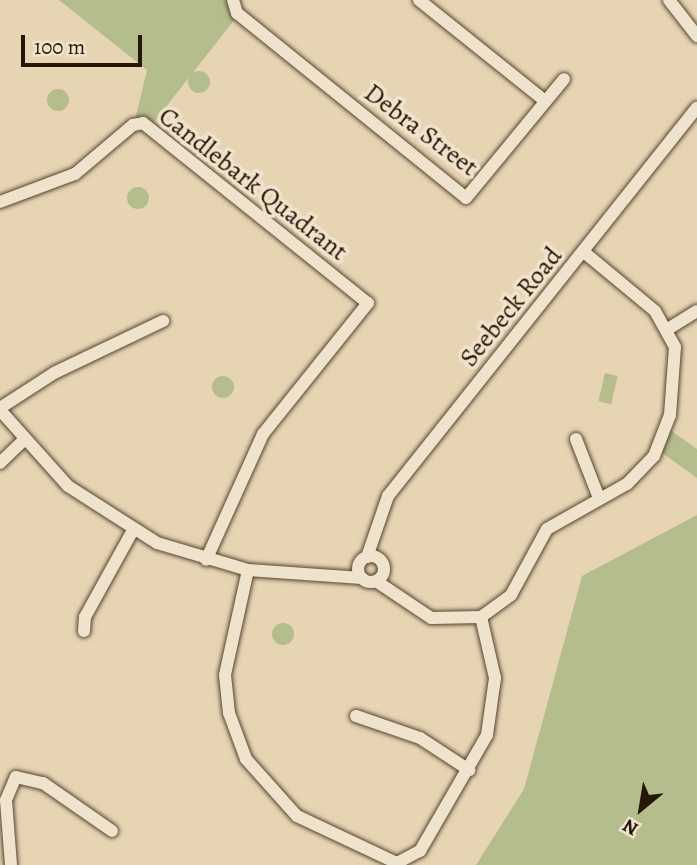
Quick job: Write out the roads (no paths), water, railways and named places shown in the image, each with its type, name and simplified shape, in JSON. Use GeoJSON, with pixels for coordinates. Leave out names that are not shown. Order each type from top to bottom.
{"type":"FeatureCollection","features":[{"type":"Feature","properties":{"kind":"street"},"geometry":{"type":"LineString","coordinates":[[419,0],[545,101]]}},
{"type":"Feature","properties":{"kind":"street"},"geometry":{"type":"LineString","coordinates":[[669,0],[697,36]]}},
{"type":"Feature","properties":{"kind":"street","name":"Debra Street"},"geometry":{"type":"LineString","coordinates":[[233,3],[466,198],[564,79]]}},
{"type":"Feature","properties":{"kind":"street","name":"Seebeck Road"},"geometry":{"type":"LineString","coordinates":[[371,568],[374,542],[388,496],[585,253],[697,108]]}},
{"type":"Feature","properties":{"kind":"street","name":"Candlebark Quadrant"},"geometry":{"type":"LineString","coordinates":[[0,201],[75,174],[141,123],[372,303],[260,439],[206,561]]}},
{"type":"Feature","properties":{"kind":"street"},"geometry":{"type":"LineString","coordinates":[[163,321],[63,368],[0,409],[23,441],[68,486],[133,530],[206,561],[248,570],[343,574],[371,568],[393,590],[439,620],[481,617],[511,595],[547,529],[639,474],[664,436],[677,366],[668,329],[585,253]]}},
{"type":"Feature","properties":{"kind":"street"},"geometry":{"type":"LineString","coordinates":[[668,329],[697,312]]}},
{"type":"Feature","properties":{"kind":"street"},"geometry":{"type":"LineString","coordinates":[[576,439],[599,498]]}},
{"type":"Feature","properties":{"kind":"street"},"geometry":{"type":"LineString","coordinates":[[0,463],[23,441]]}},
{"type":"Feature","properties":{"kind":"street"},"geometry":{"type":"LineString","coordinates":[[84,631],[85,617],[133,530]]}},
{"type":"Feature","properties":{"kind":"street"},"geometry":{"type":"LineString","coordinates":[[248,570],[225,674],[229,713],[246,759],[297,816],[405,864],[420,851],[487,735],[495,690],[481,617]]}},
{"type":"Feature","properties":{"kind":"street"},"geometry":{"type":"LineString","coordinates":[[356,716],[420,738],[469,770]]}},
{"type":"Feature","properties":{"kind":"street"},"geometry":{"type":"LineString","coordinates":[[11,865],[6,800],[19,776],[43,783],[112,831]]}}]}
